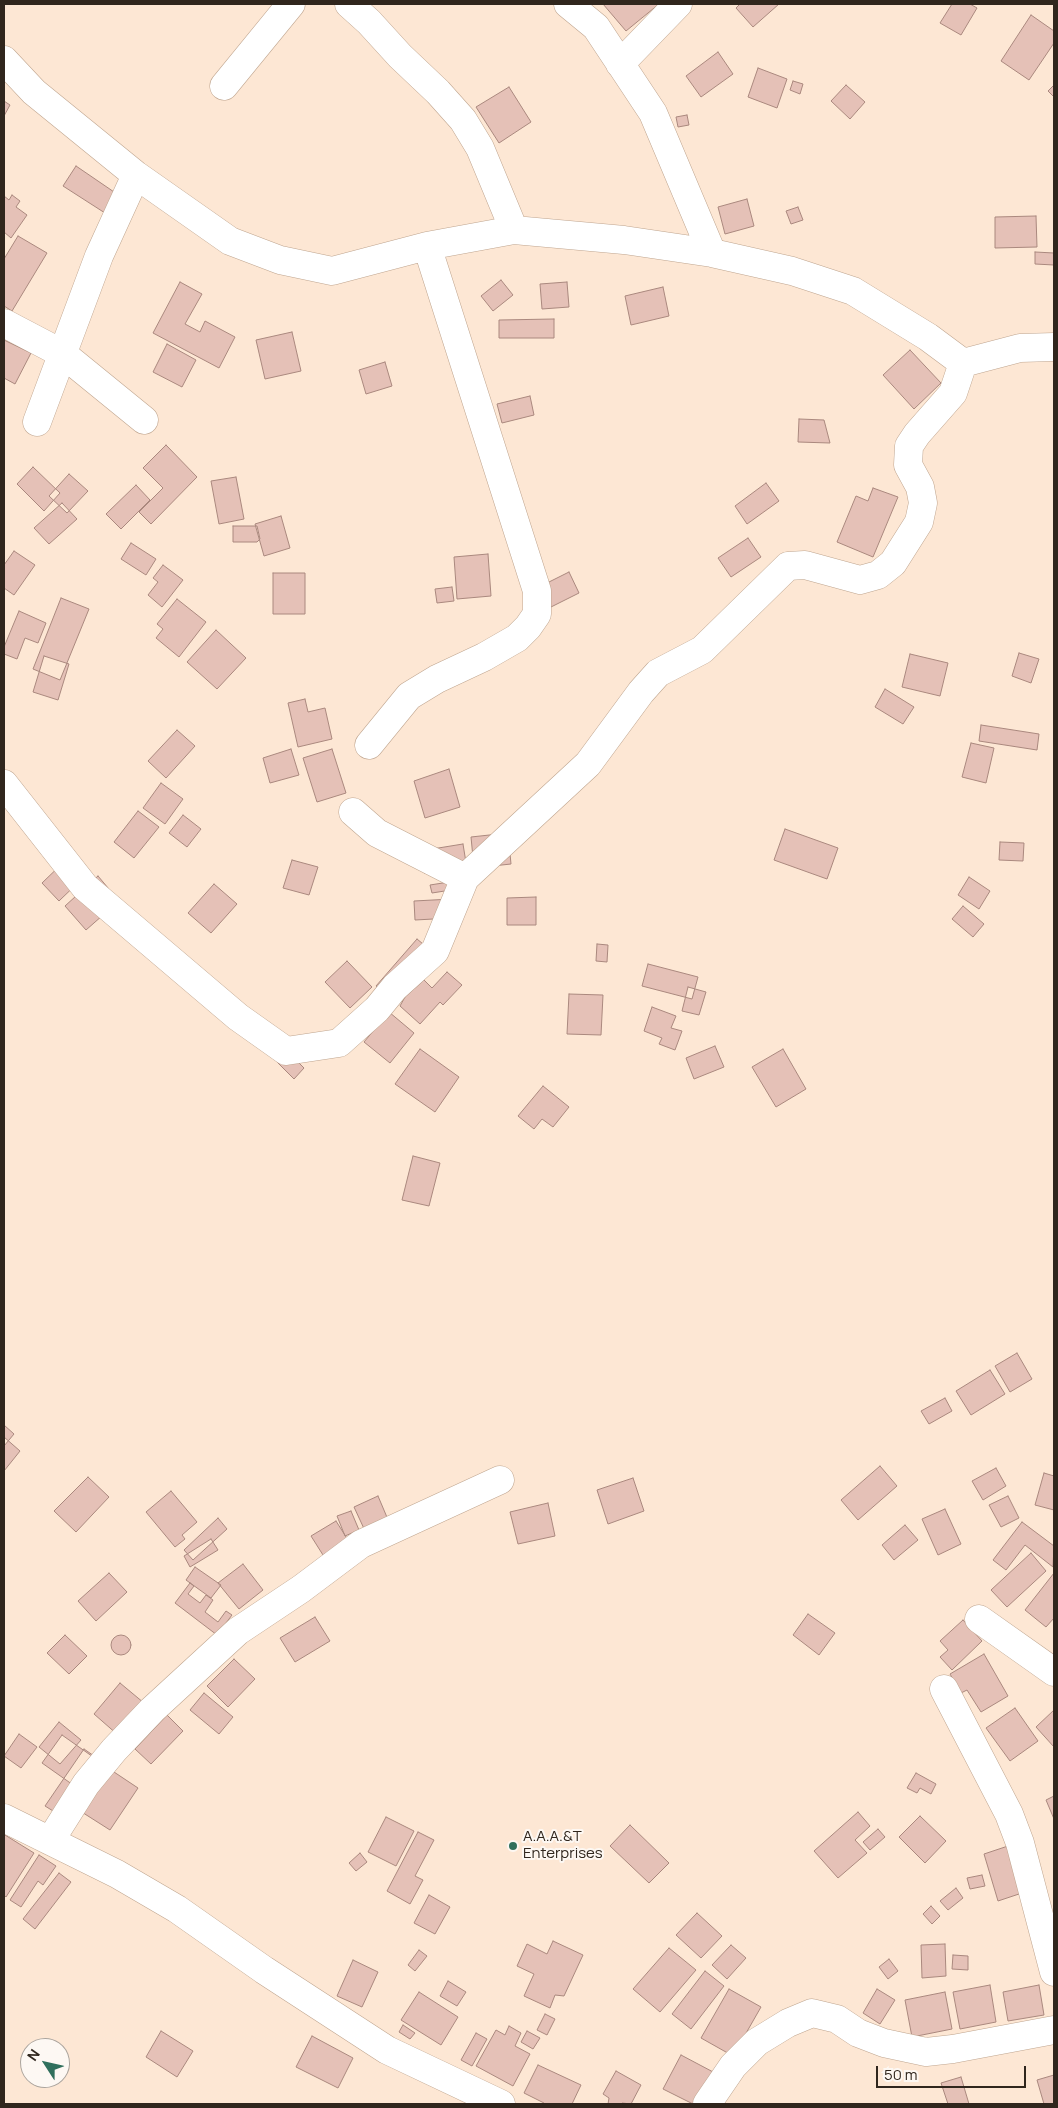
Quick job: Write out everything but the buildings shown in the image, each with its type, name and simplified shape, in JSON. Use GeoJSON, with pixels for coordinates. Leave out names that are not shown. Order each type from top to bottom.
{"type":"FeatureCollection","features":[{"type":"Feature","properties":{"kind":"street"},"geometry":{"type":"LineString","coordinates":[[224,86],[290,4]]}},
{"type":"Feature","properties":{"kind":"street"},"geometry":{"type":"LineString","coordinates":[[349,4],[438,92],[463,120],[480,148],[514,230]]}},
{"type":"Feature","properties":{"kind":"street"},"geometry":{"type":"LineString","coordinates":[[568,4],[596,27],[653,113],[712,253]]}},
{"type":"Feature","properties":{"kind":"street"},"geometry":{"type":"LineString","coordinates":[[620,64],[678,4]]}},
{"type":"Feature","properties":{"kind":"street"},"geometry":{"type":"LineString","coordinates":[[4,60],[34,92],[136,175],[230,242],[280,260],[332,270],[427,246],[514,230],[624,240],[712,253],[792,271],[853,291],[928,337],[963,363]]}},
{"type":"Feature","properties":{"kind":"street"},"geometry":{"type":"LineString","coordinates":[[37,422],[99,256],[136,175]]}},
{"type":"Feature","properties":{"kind":"street"},"geometry":{"type":"LineString","coordinates":[[368,745],[409,696],[437,679],[484,657],[517,638],[537,614],[537,591],[427,246]]}},
{"type":"Feature","properties":{"kind":"street"},"geometry":{"type":"LineString","coordinates":[[4,323],[63,354],[144,420]]}},
{"type":"Feature","properties":{"kind":"street"},"geometry":{"type":"LineString","coordinates":[[963,363],[1020,348],[1054,347]]}},
{"type":"Feature","properties":{"kind":"street"},"geometry":{"type":"LineString","coordinates":[[4,784],[85,887],[238,1017],[286,1051],[339,1043],[377,1008],[394,987],[435,951],[465,878],[588,764],[641,692],[658,673],[702,650],[788,566],[805,565],[860,580],[878,575],[893,563],[919,522],[923,504],[920,488],[908,464],[909,446],[917,434],[953,393],[963,363]]}},
{"type":"Feature","properties":{"kind":"street"},"geometry":{"type":"LineString","coordinates":[[353,812],[377,833],[465,878]]}},
{"type":"Feature","properties":{"kind":"street"},"geometry":{"type":"LineString","coordinates":[[50,1841],[86,1784],[114,1750],[152,1710],[238,1631],[301,1589],[361,1544],[500,1480]]}},
{"type":"Feature","properties":{"kind":"street"},"geometry":{"type":"LineString","coordinates":[[979,1619],[1054,1672]]}},
{"type":"Feature","properties":{"kind":"street"},"geometry":{"type":"LineString","coordinates":[[944,1689],[1009,1814],[1020,1843],[1054,1972]]}},
{"type":"Feature","properties":{"kind":"street"},"geometry":{"type":"LineString","coordinates":[[4,1818],[117,1874],[177,1909],[264,1970],[387,2050],[501,2104]]}},
{"type":"Feature","properties":{"kind":"street"},"geometry":{"type":"LineString","coordinates":[[707,2104],[733,2066],[757,2042],[788,2023],[812,2013],[837,2019],[858,2033],[884,2044],[926,2052],[953,2049],[1054,2030]]}},
{"type":"Feature","properties":{"kind":"place","name":"A.A.A.&T Enterprises"},"geometry":{"type":"Point","coordinates":[513,1846]}}]}
